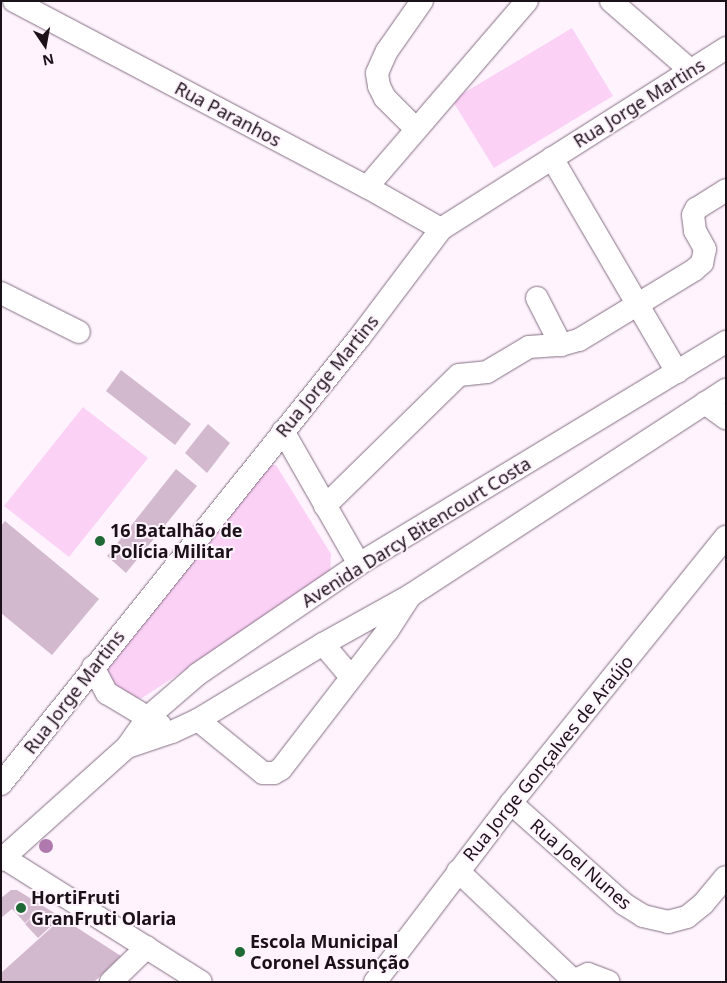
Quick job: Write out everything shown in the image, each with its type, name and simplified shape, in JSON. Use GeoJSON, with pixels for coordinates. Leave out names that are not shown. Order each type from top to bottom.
{"type":"FeatureCollection","features":[{"type":"Feature","properties":{"kind":"street"},"geometry":{"type":"LineString","coordinates":[[1,14],[13,1]]}},
{"type":"Feature","properties":{"kind":"street","name":"Rua Paranhos"},"geometry":{"type":"LineString","coordinates":[[13,1],[367,187],[441,229]]}},
{"type":"Feature","properties":{"kind":"street"},"geometry":{"type":"LineString","coordinates":[[416,129],[385,98],[379,86],[377,73],[387,51],[422,1]]}},
{"type":"Feature","properties":{"kind":"street"},"geometry":{"type":"LineString","coordinates":[[367,187],[527,1]]}},
{"type":"Feature","properties":{"kind":"street"},"geometry":{"type":"LineString","coordinates":[[611,1],[690,70]]}},
{"type":"Feature","properties":{"kind":"street","name":"Rua Jorge Martins"},"geometry":{"type":"LineString","coordinates":[[1,784],[359,338],[441,229],[726,48]]}},
{"type":"Feature","properties":{"kind":"street"},"geometry":{"type":"LineString","coordinates":[[552,158],[678,372]]}},
{"type":"Feature","properties":{"kind":"street"},"geometry":{"type":"LineString","coordinates":[[325,506],[407,428],[459,375],[487,372],[529,347],[561,345],[592,334],[702,262],[705,248],[695,231],[693,215],[696,209],[726,190]]}},
{"type":"Feature","properties":{"kind":"street"},"geometry":{"type":"LineString","coordinates":[[3,297],[79,332]]}},
{"type":"Feature","properties":{"kind":"street"},"geometry":{"type":"LineString","coordinates":[[537,298],[561,345]]}},
{"type":"Feature","properties":{"kind":"street","name":"Avenida Darcy Bitencourt Costa"},"geometry":{"type":"LineString","coordinates":[[2,858],[127,747],[147,718],[198,674],[359,564],[726,342]]}},
{"type":"Feature","properties":{"kind":"street","name":"Avenida Darcy Bitencourt Costa"},"geometry":{"type":"LineString","coordinates":[[127,747],[172,732],[198,720],[323,644],[411,595],[726,390]]}},
{"type":"Feature","properties":{"kind":"street"},"geometry":{"type":"LineString","coordinates":[[705,402],[726,418]]}},
{"type":"Feature","properties":{"kind":"street"},"geometry":{"type":"LineString","coordinates":[[283,431],[359,564]]}},
{"type":"Feature","properties":{"kind":"street","name":"Rua Jorge Gonçalves de Araújo"},"geometry":{"type":"LineString","coordinates":[[375,982],[511,803],[726,537]]}},
{"type":"Feature","properties":{"kind":"street"},"geometry":{"type":"LineString","coordinates":[[198,720],[263,774],[274,773],[281,769],[388,630],[411,595]]}},
{"type":"Feature","properties":{"kind":"street"},"geometry":{"type":"LineString","coordinates":[[323,644],[351,677]]}},
{"type":"Feature","properties":{"kind":"street"},"geometry":{"type":"LineString","coordinates":[[93,667],[108,693],[172,732]]}},
{"type":"Feature","properties":{"kind":"street","name":"Rua Joel Nunes"},"geometry":{"type":"LineString","coordinates":[[511,803],[624,904],[643,916],[668,922],[687,917],[703,904],[726,877]]}},
{"type":"Feature","properties":{"kind":"street"},"geometry":{"type":"LineString","coordinates":[[2,858],[201,982]]}},
{"type":"Feature","properties":{"kind":"street"},"geometry":{"type":"LineString","coordinates":[[458,871],[572,981],[588,974],[609,982]]}},
{"type":"Feature","properties":{"kind":"street"},"geometry":{"type":"LineString","coordinates":[[111,982],[147,947]]}},
{"type":"Feature","properties":{"kind":"shaded area"},"geometry":{"type":"Polygon","coordinates":[[[572,28],[613,96],[494,168],[452,100],[572,28]]]}},
{"type":"Feature","properties":{"kind":"shaded area"},"geometry":{"type":"Polygon","coordinates":[[[83,407],[148,458],[69,557],[4,506],[83,407]]]}},
{"type":"Feature","properties":{"kind":"shaded area"},"geometry":{"type":"Polygon","coordinates":[[[258,465],[276,465],[331,554],[330,575],[142,698],[120,698],[105,685],[105,663],[258,465]]]}},
{"type":"Feature","properties":{"kind":"building"},"geometry":{"type":"Polygon","coordinates":[[[121,370],[191,424],[175,445],[106,391],[121,370]]]}},
{"type":"Feature","properties":{"kind":"building"},"geometry":{"type":"Polygon","coordinates":[[[208,424],[230,443],[207,473],[185,453],[208,424]]]}},
{"type":"Feature","properties":{"kind":"building"},"geometry":{"type":"Polygon","coordinates":[[[176,469],[197,486],[126,573],[107,556],[176,469]]]}},
{"type":"Feature","properties":{"kind":"building"},"geometry":{"type":"Polygon","coordinates":[[[5,521],[99,599],[52,655],[1,613],[1,526],[5,521]]]}},
{"type":"Feature","properties":{"kind":"building"},"geometry":{"type":"Polygon","coordinates":[[[11,890],[17,890],[61,917],[38,938],[25,924],[39,910],[25,923],[12,909],[1,918],[1,898],[11,890]]]}},
{"type":"Feature","properties":{"kind":"building"},"geometry":{"type":"Polygon","coordinates":[[[62,918],[121,956],[94,982],[1,982],[1,973],[62,918]]]}},
{"type":"Feature","properties":{"kind":"place","name":"16 Batalhão de Polícia Militar"},"geometry":{"type":"Point","coordinates":[100,541]}},
{"type":"Feature","properties":{"kind":"place","name":"HortiFruti GranFruti Olaria"},"geometry":{"type":"Point","coordinates":[21,908]}},
{"type":"Feature","properties":{"kind":"place","name":"Escola Municipal Coronel Assunção"},"geometry":{"type":"Point","coordinates":[240,952]}}]}
